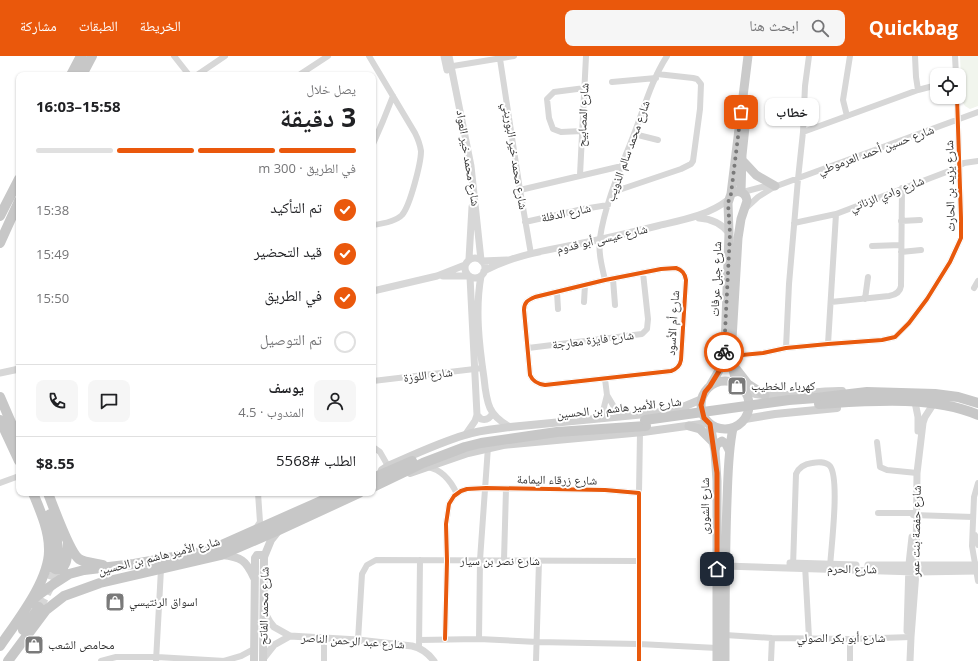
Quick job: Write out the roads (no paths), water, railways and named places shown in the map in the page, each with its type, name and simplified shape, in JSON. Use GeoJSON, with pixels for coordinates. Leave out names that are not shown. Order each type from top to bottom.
{"type":"FeatureCollection","features":[{"type":"Feature","properties":{"kind":"highway"},"geometry":{"type":"LineString","coordinates":[[73,72],[81,56]]}},
{"type":"Feature","properties":{"kind":"highway"},"geometry":{"type":"LineString","coordinates":[[84,72],[92,56]]}},
{"type":"Feature","properties":{"kind":"highway"},"geometry":{"type":"LineString","coordinates":[[0,216],[16,185]]}},
{"type":"Feature","properties":{"kind":"highway"},"geometry":{"type":"LineString","coordinates":[[0,243],[16,208]]}},
{"type":"Feature","properties":{"kind":"highway","name":"شارع الأمير هاشم بن الحسين"},"geometry":{"type":"LineString","coordinates":[[376,485],[423,463],[465,447],[481,443],[557,432],[643,426],[789,400],[816,401],[935,394],[958,397],[978,403]]}},
{"type":"Feature","properties":{"kind":"highway","name":"شارع الأمير هاشم بن الحسين"},"geometry":{"type":"LineString","coordinates":[[866,397],[934,403],[955,407],[978,415]]}},
{"type":"Feature","properties":{"kind":"highway"},"geometry":{"type":"LineString","coordinates":[[1,399],[10,408],[16,419]]}},
{"type":"Feature","properties":{"kind":"highway"},"geometry":{"type":"LineString","coordinates":[[1,399],[16,434]]}},
{"type":"Feature","properties":{"kind":"highway"},"geometry":{"type":"LineString","coordinates":[[0,420],[16,455]]}},
{"type":"Feature","properties":{"kind":"highway","name":"شارع الأمير هاشم بن الحسين"},"geometry":{"type":"LineString","coordinates":[[377,476],[452,446],[484,437],[534,429],[643,426]]}},
{"type":"Feature","properties":{"kind":"highway"},"geometry":{"type":"LineString","coordinates":[[34,496],[46,530],[53,567],[55,569],[60,570],[65,565],[68,542]]}},
{"type":"Feature","properties":{"kind":"highway"},"geometry":{"type":"LineString","coordinates":[[42,496],[56,532],[58,543],[58,563]]}},
{"type":"Feature","properties":{"kind":"highway"},"geometry":{"type":"LineString","coordinates":[[49,496],[75,556],[84,566],[111,566]]}},
{"type":"Feature","properties":{"kind":"highway","name":"شارع الأمير هاشم بن الحسين"},"geometry":{"type":"LineString","coordinates":[[28,605],[37,596],[55,583],[84,566],[100,569],[208,551],[252,531],[264,521],[331,496]]}},
{"type":"Feature","properties":{"kind":"highway","name":"شارع الأمير هاشم بن الحسين"},"geometry":{"type":"LineString","coordinates":[[8,661],[46,610],[64,596],[100,583],[220,555],[353,496]]}},
{"type":"Feature","properties":{"kind":"highway"},"geometry":{"type":"LineString","coordinates":[[0,646],[28,605],[42,578],[50,550]]}},
{"type":"Feature","properties":{"kind":"highway"},"geometry":{"type":"LineString","coordinates":[[78,591],[84,566]]}},
{"type":"Feature","properties":{"kind":"highway"},"geometry":{"type":"LineString","coordinates":[[100,569],[94,572],[91,577],[94,581],[100,583]]}},
{"type":"Feature","properties":{"kind":"highway"},"geometry":{"type":"LineString","coordinates":[[55,583],[62,582],[67,585],[68,590],[64,596]]}},
{"type":"Feature","properties":{"kind":"highway"},"geometry":{"type":"LineString","coordinates":[[2,661],[39,607]]}},
{"type":"Feature","properties":{"kind":"main road","name":"شارع جبل عرفات"},"geometry":{"type":"LineString","coordinates":[[710,386],[721,368],[725,348],[730,233],[729,197],[748,56]]}},
{"type":"Feature","properties":{"kind":"main road","name":"شارع جبل عرفات"},"geometry":{"type":"LineString","coordinates":[[737,384],[732,362],[739,231],[748,201],[742,192],[742,160],[751,77],[755,56]]}},
{"type":"Feature","properties":{"kind":"main road"},"geometry":{"type":"LineString","coordinates":[[742,160],[756,175],[774,186]]}},
{"type":"Feature","properties":{"kind":"main road"},"geometry":{"type":"LineString","coordinates":[[729,197],[735,192],[742,192]]}},
{"type":"Feature","properties":{"kind":"main road"},"geometry":{"type":"LineString","coordinates":[[721,368],[726,369],[732,362],[746,382],[753,388],[769,395],[765,398],[762,406],[765,410],[775,414]]}},
{"type":"Feature","properties":{"kind":"main road"},"geometry":{"type":"LineString","coordinates":[[728,381],[737,384],[745,391],[749,400],[749,410],[745,419],[733,428],[721,429],[709,423],[702,412],[702,399],[705,392],[710,386],[719,382],[728,381]]}},
{"type":"Feature","properties":{"kind":"main road","name":"شارع الأمير هاشم بن الحسين"},"geometry":{"type":"LineString","coordinates":[[745,391],[753,394],[769,395],[840,390],[866,397]]}},
{"type":"Feature","properties":{"kind":"main road","name":"شارع الأمير هاشم بن الحسين"},"geometry":{"type":"LineString","coordinates":[[745,419],[838,407],[866,397]]}},
{"type":"Feature","properties":{"kind":"main road","name":"شارع الأمير هاشم بن الحسين"},"geometry":{"type":"LineString","coordinates":[[377,476],[388,466],[466,434],[510,427],[656,413],[683,407],[702,399]]}},
{"type":"Feature","properties":{"kind":"main road"},"geometry":{"type":"LineString","coordinates":[[683,407],[691,412],[692,419],[684,426]]}},
{"type":"Feature","properties":{"kind":"main road","name":"شارع الأمير هاشم بن الحسين"},"geometry":{"type":"LineString","coordinates":[[396,476],[488,447],[643,426],[684,426],[709,423]]}},
{"type":"Feature","properties":{"kind":"main road","name":"شارع الشورى"},"geometry":{"type":"LineString","coordinates":[[709,423],[714,446],[717,481],[717,661]]}},
{"type":"Feature","properties":{"kind":"main road"},"geometry":{"type":"LineString","coordinates":[[684,426],[700,429],[714,446],[722,441],[726,444],[729,450]]}},
{"type":"Feature","properties":{"kind":"main road","name":"شارع الشورى"},"geometry":{"type":"LineString","coordinates":[[725,661],[725,564],[729,450],[733,428]]}},
{"type":"Feature","properties":{"kind":"main road","name":"شارع محمد الفاتح"},"geometry":{"type":"LineString","coordinates":[[263,660],[265,613],[264,557],[271,540],[279,530]]}},
{"type":"Feature","properties":{"kind":"main road"},"geometry":{"type":"LineString","coordinates":[[254,578],[255,558],[260,554],[264,557]]}},
{"type":"Feature","properties":{"kind":"main road","name":"شارع محمد الفاتح"},"geometry":{"type":"LineString","coordinates":[[220,555],[235,556],[241,559],[251,571],[254,578],[254,661]]}},
{"type":"Feature","properties":{"kind":"street"},"geometry":{"type":"LineString","coordinates":[[174,56],[187,72]]}},
{"type":"Feature","properties":{"kind":"street"},"geometry":{"type":"LineString","coordinates":[[202,72],[226,56]]}},
{"type":"Feature","properties":{"kind":"street"},"geometry":{"type":"LineString","coordinates":[[304,72],[328,56]]}},
{"type":"Feature","properties":{"kind":"street"},"geometry":{"type":"LineString","coordinates":[[369,56],[420,142],[420,161],[411,192],[402,215],[393,220],[376,224]]}},
{"type":"Feature","properties":{"kind":"street","name":"شارع محمد خير العواد"},"geometry":{"type":"LineString","coordinates":[[444,56],[449,67],[471,166],[482,260]]}},
{"type":"Feature","properties":{"kind":"street","name":"شارع محمد خير العواد"},"geometry":{"type":"LineString","coordinates":[[449,56],[449,67],[470,176],[472,216],[467,262]]}},
{"type":"Feature","properties":{"kind":"street"},"geometry":{"type":"LineString","coordinates":[[449,67],[514,56]]}},
{"type":"Feature","properties":{"kind":"street","name":"شارع المصابيح"},"geometry":{"type":"LineString","coordinates":[[580,175],[586,56]]}},
{"type":"Feature","properties":{"kind":"street","name":"شارع محمد سالم الذويب"},"geometry":{"type":"LineString","coordinates":[[662,56],[662,63]]}},
{"type":"Feature","properties":{"kind":"street","name":"شارع محمد سالم الذويب"},"geometry":{"type":"LineString","coordinates":[[599,240],[612,192],[662,63],[667,56]]}},
{"type":"Feature","properties":{"kind":"street"},"geometry":{"type":"LineString","coordinates":[[786,348],[789,284],[803,132],[805,86],[809,56]]}},
{"type":"Feature","properties":{"kind":"street"},"geometry":{"type":"LineString","coordinates":[[847,116],[843,100],[850,56]]}},
{"type":"Feature","properties":{"kind":"street"},"geometry":{"type":"LineString","coordinates":[[915,56],[918,90]]}},
{"type":"Feature","properties":{"kind":"street"},"geometry":{"type":"LineString","coordinates":[[955,56],[956,68]]}},
{"type":"Feature","properties":{"kind":"street","name":"شارع محمد خير البوريني"},"geometry":{"type":"LineString","coordinates":[[500,59],[531,254]]}},
{"type":"Feature","properties":{"kind":"street"},"geometry":{"type":"LineString","coordinates":[[612,82],[657,76],[693,78],[697,79],[701,84],[700,109],[693,161],[687,167],[612,192]]}},
{"type":"Feature","properties":{"kind":"street"},"geometry":{"type":"LineString","coordinates":[[803,132],[930,87]]}},
{"type":"Feature","properties":{"kind":"street"},"geometry":{"type":"LineString","coordinates":[[582,131],[561,132],[553,129],[549,118],[547,99],[554,92],[585,88]]}},
{"type":"Feature","properties":{"kind":"street"},"geometry":{"type":"LineString","coordinates":[[376,136],[393,96]]}},
{"type":"Feature","properties":{"kind":"street","name":"شارع يزيد بن الحارث"},"geometry":{"type":"LineString","coordinates":[[732,362],[786,348],[888,339],[895,337],[909,323],[941,277],[958,246],[962,230],[957,104]]}},
{"type":"Feature","properties":{"kind":"street","name":"شارع حسين أحمد العرموطي"},"geometry":{"type":"LineString","coordinates":[[742,192],[762,187],[774,186],[798,178],[978,112]]}},
{"type":"Feature","properties":{"kind":"street"},"geometry":{"type":"LineString","coordinates":[[634,134],[658,140]]}},
{"type":"Feature","properties":{"kind":"street","name":"شارع وادي الزناتي"},"geometry":{"type":"LineString","coordinates":[[794,223],[836,214],[949,171],[968,162],[978,161]]}},
{"type":"Feature","properties":{"kind":"street"},"geometry":{"type":"LineString","coordinates":[[520,190],[622,166]]}},
{"type":"Feature","properties":{"kind":"street","name":"شارع حسين أحمد العرموطي"},"geometry":{"type":"LineString","coordinates":[[745,209],[758,197],[774,186]]}},
{"type":"Feature","properties":{"kind":"street"},"geometry":{"type":"LineString","coordinates":[[831,302],[889,296],[900,291],[902,188]]}},
{"type":"Feature","properties":{"kind":"street","name":"شارع عيسى أبو قدوم"},"geometry":{"type":"LineString","coordinates":[[483,274],[509,260],[531,254],[599,240],[695,217],[712,210],[729,197]]}},
{"type":"Feature","properties":{"kind":"street","name":"شارع الدفلة"},"geometry":{"type":"LineString","coordinates":[[525,222],[608,205]]}},
{"type":"Feature","properties":{"kind":"street"},"geometry":{"type":"LineString","coordinates":[[828,344],[836,214]]}},
{"type":"Feature","properties":{"kind":"street","name":"شارع عيسى أبو قدوم"},"geometry":{"type":"LineString","coordinates":[[695,217],[706,218],[717,222],[730,233]]}},
{"type":"Feature","properties":{"kind":"street"},"geometry":{"type":"LineString","coordinates":[[901,220],[920,220]]}},
{"type":"Feature","properties":{"kind":"street"},"geometry":{"type":"LineString","coordinates":[[599,240],[605,280]]}},
{"type":"Feature","properties":{"kind":"street"},"geometry":{"type":"LineString","coordinates":[[872,246],[901,245]]}},
{"type":"Feature","properties":{"kind":"street"},"geometry":{"type":"LineString","coordinates":[[901,252],[921,250]]}},
{"type":"Feature","properties":{"kind":"street"},"geometry":{"type":"LineString","coordinates":[[376,290],[437,276],[473,258],[482,260],[485,268],[479,286],[479,369],[477,415],[475,422],[466,434]]}},
{"type":"Feature","properties":{"kind":"street","name":"شارع عيسى أبو قدوم"},"geometry":{"type":"LineString","coordinates":[[482,260],[509,260]]}},
{"type":"Feature","properties":{"kind":"street"},"geometry":{"type":"LineString","coordinates":[[467,262],[465,271],[469,277],[479,369],[493,413],[510,427]]}},
{"type":"Feature","properties":{"kind":"street","name":"شارع أم الأسود"},"geometry":{"type":"LineString","coordinates":[[676,268],[686,275],[680,363],[676,369],[671,371],[546,385],[537,384],[530,375],[524,310],[525,303],[535,297],[605,280],[661,269],[676,268]]}},
{"type":"Feature","properties":{"kind":"street","name":"شارع فايزة معارجة"},"geometry":{"type":"LineString","coordinates":[[528,348],[642,334],[647,329],[648,319],[643,273]]}},
{"type":"Feature","properties":{"kind":"street"},"geometry":{"type":"LineString","coordinates":[[437,276],[476,278],[483,274]]}},
{"type":"Feature","properties":{"kind":"street"},"geometry":{"type":"LineString","coordinates":[[865,299],[868,277]]}},
{"type":"Feature","properties":{"kind":"street"},"geometry":{"type":"LineString","coordinates":[[613,279],[615,305]]}},
{"type":"Feature","properties":{"kind":"street"},"geometry":{"type":"LineString","coordinates":[[974,288],[978,281]]}},
{"type":"Feature","properties":{"kind":"street"},"geometry":{"type":"LineString","coordinates":[[584,302],[585,285]]}},
{"type":"Feature","properties":{"kind":"street"},"geometry":{"type":"LineString","coordinates":[[558,292],[558,309]]}},
{"type":"Feature","properties":{"kind":"street","name":"شارع اللوزة"},"geometry":{"type":"LineString","coordinates":[[376,381],[479,369]]}},
{"type":"Feature","properties":{"kind":"street"},"geometry":{"type":"LineString","coordinates":[[0,373],[16,370]]}},
{"type":"Feature","properties":{"kind":"street"},"geometry":{"type":"LineString","coordinates":[[599,418],[603,411],[607,395],[605,379]]}},
{"type":"Feature","properties":{"kind":"street"},"geometry":{"type":"LineString","coordinates":[[607,395],[620,416]]}},
{"type":"Feature","properties":{"kind":"street","name":"شارع حفصة بنت عمر"},"geometry":{"type":"LineString","coordinates":[[906,661],[913,568],[915,473],[918,424],[915,402]]}},
{"type":"Feature","properties":{"kind":"street","name":"شارع حفصة بنت عمر"},"geometry":{"type":"LineString","coordinates":[[915,473],[925,417],[934,403]]}},
{"type":"Feature","properties":{"kind":"street"},"geometry":{"type":"LineString","coordinates":[[477,415],[481,419],[486,420],[491,417],[493,413]]}},
{"type":"Feature","properties":{"kind":"street"},"geometry":{"type":"LineString","coordinates":[[639,661],[639,493],[643,426]]}},
{"type":"Feature","properties":{"kind":"street"},"geometry":{"type":"LineString","coordinates":[[877,442],[880,467],[886,470],[915,473]]}},
{"type":"Feature","properties":{"kind":"street"},"geometry":{"type":"LineString","coordinates":[[479,639],[480,560],[488,447]]}},
{"type":"Feature","properties":{"kind":"street"},"geometry":{"type":"LineString","coordinates":[[376,449],[380,452],[388,466]]}},
{"type":"Feature","properties":{"kind":"street"},"geometry":{"type":"LineString","coordinates":[[794,566],[796,474],[804,464],[821,462],[829,465],[834,480],[833,538],[830,566]]}},
{"type":"Feature","properties":{"kind":"street"},"geometry":{"type":"LineString","coordinates":[[428,467],[435,468],[445,476],[457,494],[451,499],[446,524],[447,561],[445,639]]}},
{"type":"Feature","properties":{"kind":"street"},"geometry":{"type":"LineString","coordinates":[[0,483],[16,477]]}},
{"type":"Feature","properties":{"kind":"street"},"geometry":{"type":"LineString","coordinates":[[978,483],[974,497],[973,517],[978,545]]}},
{"type":"Feature","properties":{"kind":"street","name":"شارع زرقاء اليمامة"},"geometry":{"type":"LineString","coordinates":[[457,494],[467,489],[486,488],[605,490],[639,493]]}},
{"type":"Feature","properties":{"kind":"street"},"geometry":{"type":"LineString","coordinates":[[504,560],[506,489]]}},
{"type":"Feature","properties":{"kind":"street"},"geometry":{"type":"LineString","coordinates":[[259,496],[264,521]]}},
{"type":"Feature","properties":{"kind":"street"},"geometry":{"type":"LineString","coordinates":[[878,513],[973,517]]}},
{"type":"Feature","properties":{"kind":"street"},"geometry":{"type":"LineString","coordinates":[[975,530],[972,546],[977,568],[978,581]]}},
{"type":"Feature","properties":{"kind":"street","name":"شارع نصر بن سيار"},"geometry":{"type":"LineString","coordinates":[[358,640],[362,574],[367,565],[376,560],[638,561]]}},
{"type":"Feature","properties":{"kind":"street"},"geometry":{"type":"LineString","coordinates":[[419,648],[420,560]]}},
{"type":"Feature","properties":{"kind":"street"},"geometry":{"type":"LineString","coordinates":[[536,661],[539,561]]}},
{"type":"Feature","properties":{"kind":"street","name":"شارع الحرم"},"geometry":{"type":"LineString","coordinates":[[725,564],[977,568]]}},
{"type":"Feature","properties":{"kind":"street"},"geometry":{"type":"LineString","coordinates":[[805,566],[809,638]]}},
{"type":"Feature","properties":{"kind":"street"},"geometry":{"type":"LineString","coordinates":[[157,659],[161,569]]}},
{"type":"Feature","properties":{"kind":"street","name":"شارع عبد الرحمن الناصر"},"geometry":{"type":"LineString","coordinates":[[265,613],[274,627],[290,636],[358,640],[419,648],[428,653],[434,661]]}},
{"type":"Feature","properties":{"kind":"street","name":"شارع أبو بكر الصولي"},"geometry":{"type":"LineString","coordinates":[[725,635],[772,638],[850,639],[909,637]]}},
{"type":"Feature","properties":{"kind":"street","name":"شارع عبد الرحمن الناصر"},"geometry":{"type":"LineString","coordinates":[[263,660],[274,645],[290,636]]}},
{"type":"Feature","properties":{"kind":"street","name":"شارع حفصة بنت عمر"},"geometry":{"type":"LineString","coordinates":[[909,637],[910,661]]}},
{"type":"Feature","properties":{"kind":"street"},"geometry":{"type":"LineString","coordinates":[[771,661],[772,638]]}},
{"type":"Feature","properties":{"kind":"street"},"geometry":{"type":"LineString","coordinates":[[324,639],[324,661]]}},
{"type":"Feature","properties":{"kind":"street"},"geometry":{"type":"LineString","coordinates":[[418,640],[479,639],[717,648]]}},
{"type":"Feature","properties":{"kind":"street"},"geometry":{"type":"LineString","coordinates":[[850,639],[850,661]]}},
{"type":"Feature","properties":{"kind":"street"},"geometry":{"type":"LineString","coordinates":[[101,661],[116,657],[225,661],[241,656],[254,649]]}},
{"type":"Feature","properties":{"kind":"tunnel"},"geometry":{"type":"LineString","coordinates":[[39,607],[50,586],[58,563]]}},
{"type":"Feature","properties":{"kind":"place","name":"خطاب"},"geometry":{"type":"Point","coordinates":[741,112]}},
{"type":"Feature","properties":{"kind":"place","name":"كهرباء الخطيب"},"geometry":{"type":"Point","coordinates":[737,386]}},
{"type":"Feature","properties":{"kind":"place","name":"اسواق الرنتيسي"},"geometry":{"type":"Point","coordinates":[115,602]}},
{"type":"Feature","properties":{"kind":"place","name":"محامص الشعب"},"geometry":{"type":"Point","coordinates":[34,645]}}]}
